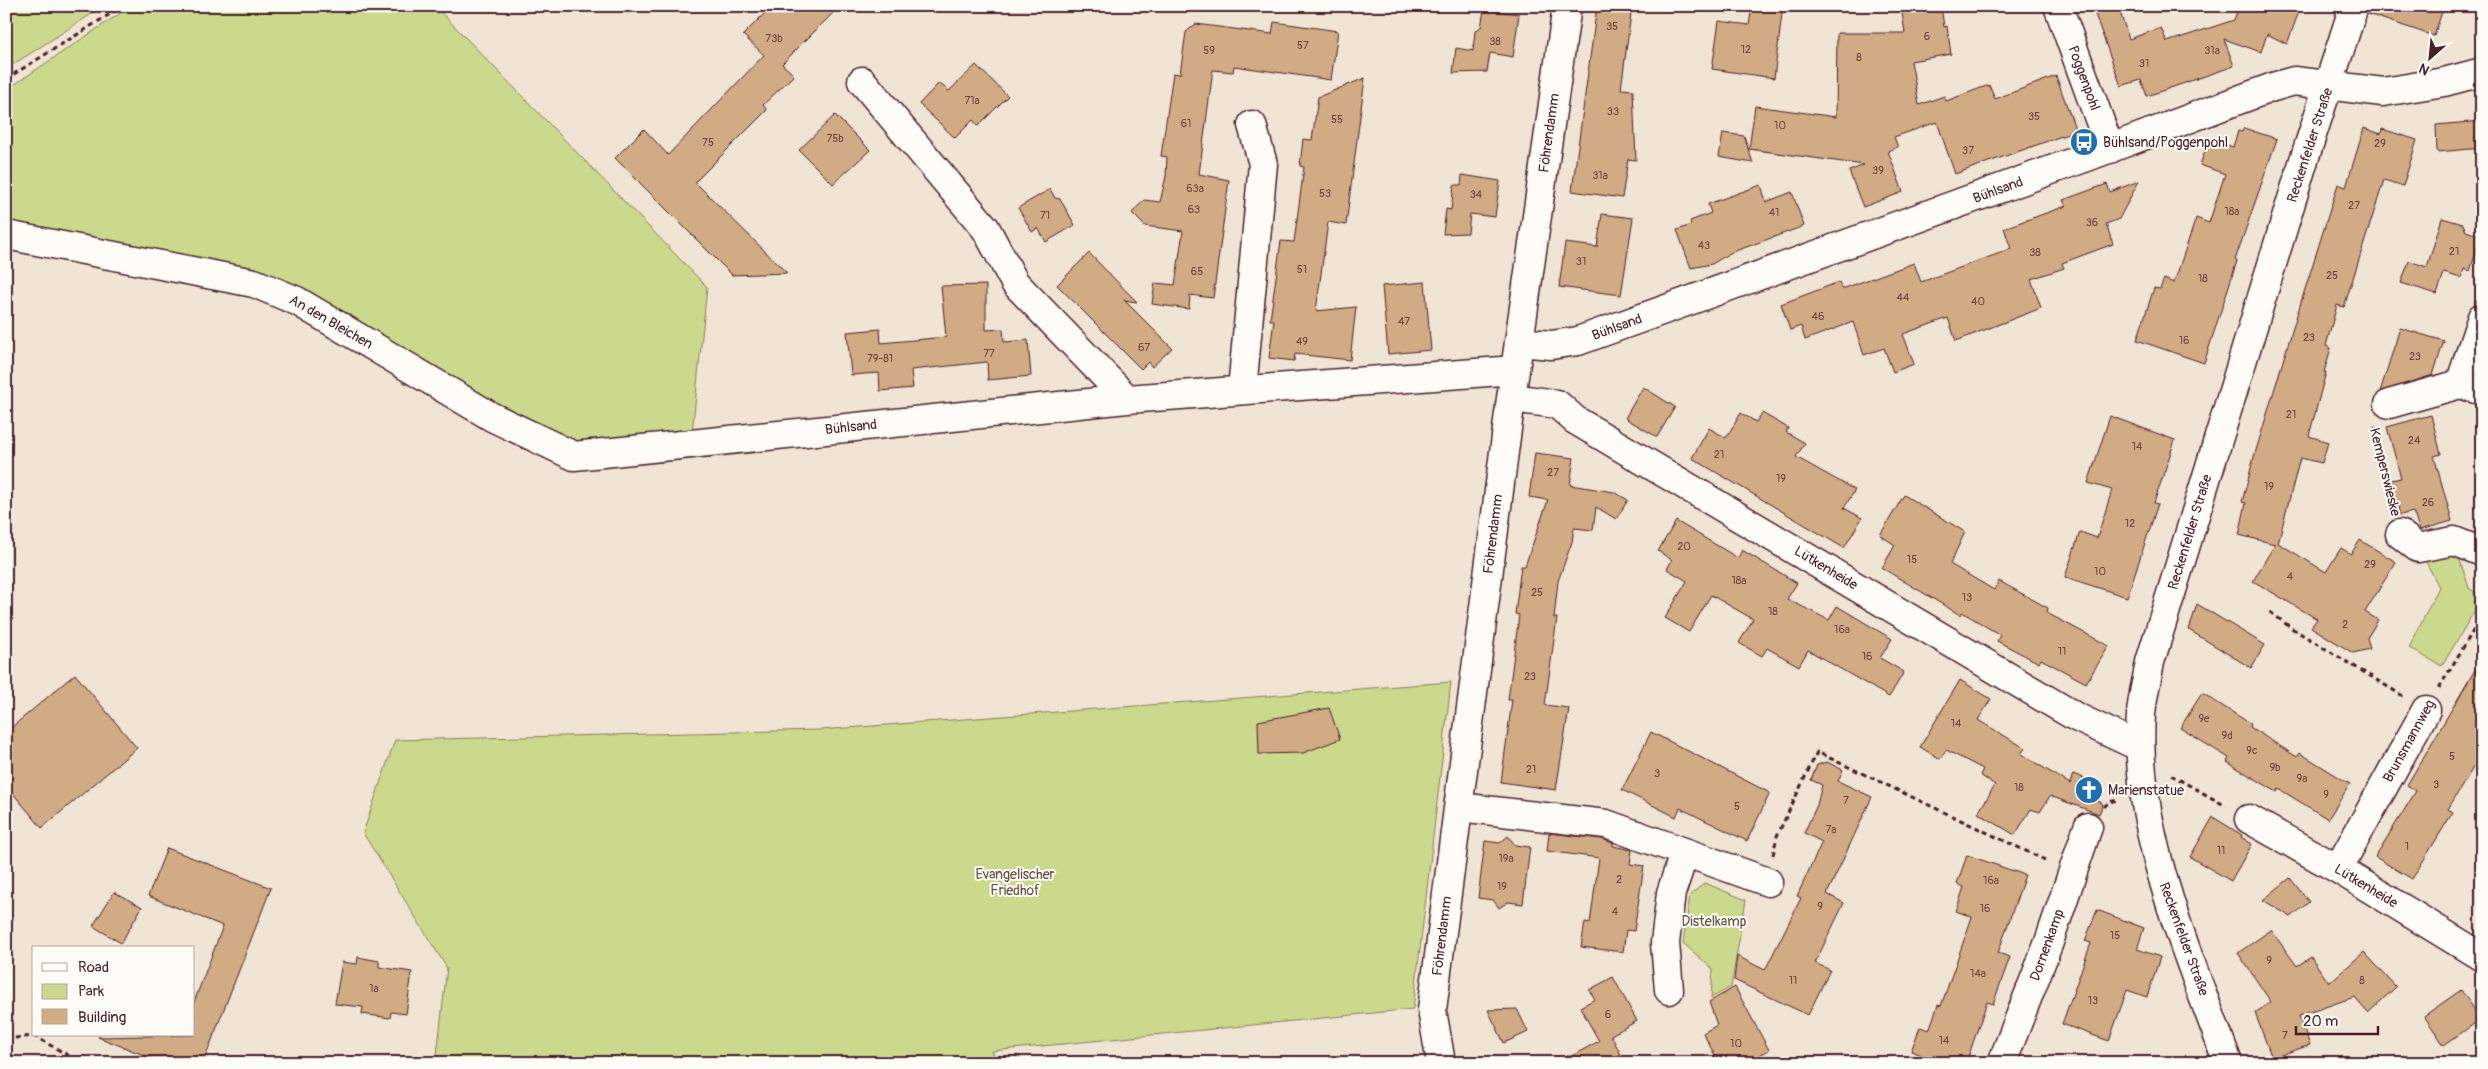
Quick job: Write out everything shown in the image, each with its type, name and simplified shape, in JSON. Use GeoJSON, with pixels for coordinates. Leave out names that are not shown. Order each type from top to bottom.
{"type":"FeatureCollection","features":[{"type":"Feature","properties":{"kind":"street","name":"Föhrendamm"},"geometry":{"type":"LineString","coordinates":[[1442,1063],[1432,1010],[1511,398],[1566,6]]}},
{"type":"Feature","properties":{"kind":"street","name":"Poggenpohl"},"geometry":{"type":"LineString","coordinates":[[2058,6],[2110,149]]}},
{"type":"Feature","properties":{"kind":"street","name":"Reckenfelder Straße"},"geometry":{"type":"LineString","coordinates":[[2228,1063],[2159,869],[2144,795],[2140,747],[2141,714],[2150,662],[2303,162],[2330,86],[2354,6]]}},
{"type":"Feature","properties":{"kind":"street","name":"Bühlsand"},"geometry":{"type":"LineString","coordinates":[[1519,342],[1551,346],[1578,341],[2110,149],[2273,87],[2294,81],[2383,92],[2444,82],[2482,72]]}},
{"type":"Feature","properties":{"kind":"street"},"geometry":{"type":"LineString","coordinates":[[862,82],[986,229],[1015,282],[1127,399]]}},
{"type":"Feature","properties":{"kind":"street"},"geometry":{"type":"LineString","coordinates":[[1242,390],[1263,164],[1252,125]]}},
{"type":"Feature","properties":{"kind":"street","name":"An den Bleichen"},"geometry":{"type":"LineString","coordinates":[[6,235],[254,284],[297,300],[492,416],[574,456]]}},
{"type":"Feature","properties":{"kind":"street"},"geometry":{"type":"LineString","coordinates":[[2389,404],[2471,387],[2482,317]]}},
{"type":"Feature","properties":{"kind":"street","name":"Bühlsand"},"geometry":{"type":"LineString","coordinates":[[574,456],[1127,399],[1515,370]]}},
{"type":"Feature","properties":{"kind":"street","name":"Lütkenheide"},"geometry":{"type":"LineString","coordinates":[[1511,398],[1557,404],[1576,420],[2076,717],[2140,747]]}},
{"type":"Feature","properties":{"kind":"street","name":"Kemperswieske"},"geometry":{"type":"LineString","coordinates":[[2400,534],[2418,548],[2454,541],[2482,552]]}},
{"type":"Feature","properties":{"kind":"street","name":"Brunsmannweg"},"geometry":{"type":"LineString","coordinates":[[2338,869],[2426,710]]}},
{"type":"Feature","properties":{"kind":"street"},"geometry":{"type":"LineString","coordinates":[[1459,806],[1606,824],[1684,854],[1768,882]]}},
{"type":"Feature","properties":{"kind":"street","name":"Lütkenheide"},"geometry":{"type":"LineString","coordinates":[[2248,819],[2338,869],[2482,957]]}},
{"type":"Feature","properties":{"kind":"street","name":"Dornenkamp"},"geometry":{"type":"LineString","coordinates":[[2002,1063],[2049,942],[2088,827]]}},
{"type":"Feature","properties":{"kind":"street"},"geometry":{"type":"LineString","coordinates":[[1669,990],[1665,943],[1670,894],[1684,854]]}},
{"type":"Feature","properties":{"kind":"path"},"geometry":{"type":"LineString","coordinates":[[6,79],[123,6]]}},
{"type":"Feature","properties":{"kind":"path","name":"Kemperswieske"},"geometry":{"type":"LineString","coordinates":[[2389,404],[2371,417],[2400,534]]}},
{"type":"Feature","properties":{"kind":"path"},"geometry":{"type":"LineString","coordinates":[[2270,612],[2293,629],[2426,710]]}},
{"type":"Feature","properties":{"kind":"path","name":"Brunsmannweg"},"geometry":{"type":"LineString","coordinates":[[2426,710],[2482,616]]}},
{"type":"Feature","properties":{"kind":"path"},"geometry":{"type":"LineString","coordinates":[[2140,747],[2166,772],[2248,819]]}},
{"type":"Feature","properties":{"kind":"path"},"geometry":{"type":"LineString","coordinates":[[1768,882],[1777,836],[1817,752],[2072,873]]}},
{"type":"Feature","properties":{"kind":"path"},"geometry":{"type":"LineString","coordinates":[[2088,827],[2109,802],[2144,795]]}},
{"type":"Feature","properties":{"kind":"path"},"geometry":{"type":"LineString","coordinates":[[6,1039],[34,1036],[82,1063]]}},
{"type":"Feature","properties":{"kind":"green space"},"geometry":{"type":"Polygon","coordinates":[[[6,6],[104,6],[6,69],[6,6]]]}},
{"type":"Feature","properties":{"kind":"green space"},"geometry":{"type":"Polygon","coordinates":[[[131,6],[435,6],[707,287],[692,434],[575,445],[528,428],[300,296],[6,230],[6,90],[131,6]]]}},
{"type":"Feature","properties":{"kind":"green space"},"geometry":{"type":"Polygon","coordinates":[[[2456,548],[2469,588],[2482,598],[2442,666],[2409,648],[2439,587],[2422,554],[2456,548]]]}},
{"type":"Feature","properties":{"kind":"green space","name":"Evangelischer Friedhof"},"geometry":{"type":"Polygon","coordinates":[[[1451,682],[1413,1009],[992,1051],[998,1063],[436,1063],[447,968],[363,833],[395,740],[820,730],[1451,682]]]}},
{"type":"Feature","properties":{"kind":"green space","name":"Distelkamp"},"geometry":{"type":"Polygon","coordinates":[[[1705,883],[1746,900],[1731,987],[1711,998],[1713,969],[1683,943],[1690,895],[1705,883]]]}},
{"type":"Feature","properties":{"kind":"building"},"geometry":{"type":"Polygon","coordinates":[[[772,6],[840,6],[782,64],[794,75],[763,105],[767,110],[695,182],[787,273],[732,275],[615,158],[644,129],[668,155],[764,55],[743,35],[772,6]]]}},
{"type":"Feature","properties":{"kind":"building"},"geometry":{"type":"Polygon","coordinates":[[[1597,6],[1632,6],[1621,89],[1633,90],[1636,160],[1628,159],[1622,198],[1572,191],[1597,6]]]}},
{"type":"Feature","properties":{"kind":"building"},"geometry":{"type":"Polygon","coordinates":[[[1752,6],[1783,6],[1774,78],[1712,69],[1719,21],[1749,25],[1752,6]]]}},
{"type":"Feature","properties":{"kind":"building"},"geometry":{"type":"Polygon","coordinates":[[[1901,6],[1941,6],[1944,27],[1947,26],[1951,54],[1911,61],[1919,105],[1944,96],[1946,101],[1989,85],[1995,99],[2056,76],[2076,131],[1955,174],[1937,122],[1894,137],[1898,147],[1888,151],[1903,192],[1863,207],[1849,171],[1864,165],[1749,149],[1755,106],[1836,117],[1837,33],[1905,33],[1901,6]]]}},
{"type":"Feature","properties":{"kind":"building"},"geometry":{"type":"Polygon","coordinates":[[[2092,6],[2118,6],[2129,39],[2161,28],[2167,42],[2234,20],[2239,6],[2301,6],[2287,44],[2267,34],[2261,52],[2224,39],[2234,66],[2147,96],[2141,80],[2121,86],[2092,6]]]}},
{"type":"Feature","properties":{"kind":"building"},"geometry":{"type":"Polygon","coordinates":[[[2369,6],[2444,6],[2434,36],[2368,14],[2369,6]]]}},
{"type":"Feature","properties":{"kind":"building"},"geometry":{"type":"Polygon","coordinates":[[[1484,10],[1519,14],[1513,57],[1490,53],[1487,72],[1453,73],[1456,48],[1473,51],[1475,31],[1481,27],[1484,10]]]}},
{"type":"Feature","properties":{"kind":"building"},"geometry":{"type":"Polygon","coordinates":[[[1274,22],[1338,31],[1331,80],[1234,66],[1233,72],[1213,70],[1199,174],[1229,180],[1213,298],[1190,295],[1189,309],[1152,304],[1155,283],[1175,285],[1183,231],[1145,226],[1132,213],[1144,200],[1160,202],[1166,176],[1167,157],[1161,156],[1173,73],[1180,74],[1186,32],[1196,24],[1272,34],[1274,22]]]}},
{"type":"Feature","properties":{"kind":"building"},"geometry":{"type":"Polygon","coordinates":[[[976,65],[1008,96],[978,126],[973,120],[955,138],[919,104],[939,83],[949,91],[976,65]]]}},
{"type":"Feature","properties":{"kind":"building"},"geometry":{"type":"Polygon","coordinates":[[[1365,78],[1346,225],[1328,222],[1316,311],[1356,307],[1350,360],[1295,354],[1294,361],[1269,358],[1274,320],[1270,320],[1281,241],[1294,242],[1304,167],[1300,166],[1303,139],[1312,140],[1318,97],[1365,78]]]}},
{"type":"Feature","properties":{"kind":"building"},"geometry":{"type":"Polygon","coordinates":[[[835,115],[870,150],[833,184],[799,150],[835,115]]]}},
{"type":"Feature","properties":{"kind":"building"},"geometry":{"type":"Polygon","coordinates":[[[2482,121],[2482,148],[2437,152],[2436,125],[2482,121]]]}},
{"type":"Feature","properties":{"kind":"building"},"geometry":{"type":"Polygon","coordinates":[[[2244,128],[2277,139],[2235,260],[2237,261],[2204,363],[2137,340],[2154,288],[2160,289],[2164,279],[2174,283],[2196,218],[2209,223],[2225,174],[2200,165],[2209,139],[2233,147],[2238,131],[2242,132],[2244,128]]]}},
{"type":"Feature","properties":{"kind":"building"},"geometry":{"type":"Polygon","coordinates":[[[2364,128],[2381,134],[2382,129],[2417,140],[2403,186],[2384,180],[2344,307],[2337,305],[2326,346],[2331,348],[2324,372],[2326,372],[2309,436],[2328,442],[2322,463],[2300,458],[2278,543],[2326,572],[2341,548],[2351,554],[2360,540],[2396,562],[2365,612],[2378,620],[2367,638],[2370,649],[2353,653],[2311,627],[2317,619],[2253,581],[2275,544],[2239,535],[2246,503],[2242,502],[2296,318],[2338,184],[2346,187],[2364,128]]]}},
{"type":"Feature","properties":{"kind":"building"},"geometry":{"type":"Polygon","coordinates":[[[1723,133],[1744,136],[1753,163],[1719,157],[1723,133]]]}},
{"type":"Feature","properties":{"kind":"building"},"geometry":{"type":"Polygon","coordinates":[[[1462,175],[1500,181],[1495,217],[1470,214],[1468,233],[1443,234],[1446,209],[1451,210],[1454,185],[1461,185],[1462,175]]]}},
{"type":"Feature","properties":{"kind":"building"},"geometry":{"type":"Polygon","coordinates":[[[2139,181],[2119,219],[2106,224],[2113,244],[2062,263],[2064,268],[2031,279],[2041,308],[1956,341],[1948,318],[1903,334],[1914,364],[1893,372],[1884,348],[1864,355],[1853,322],[1805,340],[1801,326],[1790,330],[1781,304],[1839,282],[1842,289],[1914,263],[1921,282],[2011,249],[2004,228],[2066,206],[2063,200],[2107,184],[2110,192],[2139,181]]]}},
{"type":"Feature","properties":{"kind":"building"},"geometry":{"type":"Polygon","coordinates":[[[1761,185],[1766,202],[1792,192],[1804,226],[1730,253],[1712,264],[1691,268],[1677,230],[1691,225],[1690,221],[1711,213],[1708,204],[1761,185]]]}},
{"type":"Feature","properties":{"kind":"building"},"geometry":{"type":"Polygon","coordinates":[[[1050,189],[1055,198],[1060,199],[1075,225],[1046,242],[1038,228],[1032,232],[1018,208],[1050,189]]]}},
{"type":"Feature","properties":{"kind":"building"},"geometry":{"type":"Polygon","coordinates":[[[1602,214],[1633,218],[1621,295],[1559,287],[1565,243],[1597,247],[1602,214]]]}},
{"type":"Feature","properties":{"kind":"building"},"geometry":{"type":"Polygon","coordinates":[[[2442,218],[2463,224],[2466,231],[2481,236],[2470,271],[2464,269],[2461,278],[2444,273],[2437,294],[2401,283],[2409,261],[2427,267],[2442,218]]]}},
{"type":"Feature","properties":{"kind":"building"},"geometry":{"type":"Polygon","coordinates":[[[1089,253],[1137,302],[1124,300],[1172,348],[1152,367],[1148,362],[1141,369],[1057,285],[1089,253]]]}},
{"type":"Feature","properties":{"kind":"building"},"geometry":{"type":"Polygon","coordinates":[[[1425,282],[1431,350],[1388,354],[1382,286],[1425,282]]]}},
{"type":"Feature","properties":{"kind":"building"},"geometry":{"type":"Polygon","coordinates":[[[986,285],[986,330],[1003,329],[1004,342],[1028,340],[1031,376],[988,380],[987,362],[911,370],[913,388],[880,391],[879,373],[851,375],[847,332],[880,329],[881,343],[946,337],[941,286],[986,285]]]}},
{"type":"Feature","properties":{"kind":"building"},"geometry":{"type":"Polygon","coordinates":[[[2400,328],[2444,341],[2433,375],[2380,392],[2400,328]]]}},
{"type":"Feature","properties":{"kind":"building"},"geometry":{"type":"Polygon","coordinates":[[[1643,387],[1675,407],[1657,437],[1625,418],[1643,387]]]}},
{"type":"Feature","properties":{"kind":"building"},"geometry":{"type":"Polygon","coordinates":[[[1741,413],[1756,422],[1762,413],[1788,428],[1786,432],[1805,443],[1796,457],[1855,490],[1844,508],[1862,518],[1844,548],[1692,458],[1709,428],[1726,438],[1741,413]]]}},
{"type":"Feature","properties":{"kind":"building"},"geometry":{"type":"Polygon","coordinates":[[[2431,415],[2441,454],[2434,456],[2452,521],[2420,530],[2413,512],[2400,515],[2391,480],[2401,478],[2387,427],[2431,415]]]}},
{"type":"Feature","properties":{"kind":"building"},"geometry":{"type":"Polygon","coordinates":[[[2110,416],[2175,440],[2154,503],[2158,504],[2127,597],[2065,577],[2080,532],[2097,538],[2112,490],[2088,483],[2110,416]]]}},
{"type":"Feature","properties":{"kind":"building"},"geometry":{"type":"Polygon","coordinates":[[[1535,453],[1574,458],[1570,485],[1614,492],[1628,500],[1616,519],[1596,507],[1593,530],[1574,528],[1572,542],[1558,581],[1554,618],[1557,618],[1545,705],[1569,708],[1556,790],[1501,782],[1512,700],[1508,700],[1519,615],[1515,614],[1521,566],[1525,566],[1548,500],[1529,497],[1535,453]]]}},
{"type":"Feature","properties":{"kind":"building"},"geometry":{"type":"Polygon","coordinates":[[[1904,495],[1965,532],[1950,564],[1994,590],[1999,581],[2048,608],[2047,613],[2109,646],[2086,683],[2041,659],[2039,663],[1997,641],[2000,635],[1962,612],[1960,615],[1882,568],[1895,545],[1880,535],[1904,495]]]}},
{"type":"Feature","properties":{"kind":"building"},"geometry":{"type":"Polygon","coordinates":[[[1676,521],[1738,558],[1742,550],[1797,583],[1787,599],[1829,620],[1837,606],[1892,639],[1880,658],[1904,672],[1889,697],[1808,650],[1799,666],[1767,648],[1762,656],[1739,643],[1753,619],[1711,595],[1689,632],[1665,618],[1687,581],[1667,569],[1672,560],[1658,551],[1676,521]]]}},
{"type":"Feature","properties":{"kind":"building"},"geometry":{"type":"Polygon","coordinates":[[[2197,604],[2265,645],[2251,668],[2189,630],[2197,604]]]}},
{"type":"Feature","properties":{"kind":"building"},"geometry":{"type":"Polygon","coordinates":[[[2482,658],[2482,753],[2448,809],[2453,812],[2412,879],[2375,857],[2416,791],[2407,785],[2482,658]]]}},
{"type":"Feature","properties":{"kind":"building"},"geometry":{"type":"Polygon","coordinates":[[[75,674],[137,748],[42,828],[6,785],[6,732],[75,674]]]}},
{"type":"Feature","properties":{"kind":"building"},"geometry":{"type":"Polygon","coordinates":[[[1960,680],[1991,699],[1978,720],[2025,748],[2021,754],[2070,784],[2073,774],[2097,783],[2092,797],[2103,804],[2099,814],[2050,796],[2040,812],[2031,809],[2015,835],[1978,813],[1995,785],[1980,775],[1983,769],[1946,750],[1940,759],[1920,747],[1960,680]]]}},
{"type":"Feature","properties":{"kind":"building"},"geometry":{"type":"Polygon","coordinates":[[[2202,693],[2251,724],[2250,727],[2297,757],[2300,753],[2350,784],[2328,819],[2279,789],[2277,792],[2227,762],[2229,758],[2180,728],[2202,693]]]}},
{"type":"Feature","properties":{"kind":"building"},"geometry":{"type":"Polygon","coordinates":[[[1329,708],[1340,739],[1303,753],[1259,754],[1258,721],[1329,708]]]}},
{"type":"Feature","properties":{"kind":"building"},"geometry":{"type":"Polygon","coordinates":[[[1651,732],[1770,793],[1747,841],[1680,808],[1676,817],[1622,790],[1651,732]]]}},
{"type":"Feature","properties":{"kind":"building"},"geometry":{"type":"Polygon","coordinates":[[[1827,762],[1843,770],[1838,781],[1872,797],[1827,894],[1844,903],[1815,963],[1830,970],[1808,1015],[1734,980],[1737,956],[1765,970],[1801,898],[1797,896],[1822,842],[1804,833],[1817,805],[1822,785],[1811,780],[1817,765],[1827,762]]]}},
{"type":"Feature","properties":{"kind":"building"},"geometry":{"type":"Polygon","coordinates":[[[2213,817],[2242,835],[2241,837],[2252,844],[2231,881],[2190,857],[2213,817]]]}},
{"type":"Feature","properties":{"kind":"building"},"geometry":{"type":"Polygon","coordinates":[[[1549,833],[1602,839],[1613,843],[1613,846],[1632,850],[1630,864],[1644,866],[1634,931],[1626,930],[1623,952],[1581,947],[1585,922],[1590,923],[1599,858],[1547,851],[1549,833]]]}},
{"type":"Feature","properties":{"kind":"building"},"geometry":{"type":"Polygon","coordinates":[[[1508,836],[1515,845],[1530,847],[1523,904],[1508,902],[1499,908],[1493,900],[1478,898],[1485,841],[1500,843],[1508,836]]]}},
{"type":"Feature","properties":{"kind":"building"},"geometry":{"type":"Polygon","coordinates":[[[167,848],[271,888],[203,1063],[164,1063],[98,1037],[195,1036],[195,999],[223,926],[148,896],[167,848]]]}},
{"type":"Feature","properties":{"kind":"building"},"geometry":{"type":"Polygon","coordinates":[[[1967,855],[2025,875],[1998,953],[2010,957],[1993,1004],[1987,1002],[1966,1063],[1925,1063],[1927,1057],[1911,1051],[1920,1027],[1929,1030],[1938,1005],[1941,1006],[1972,917],[1956,911],[1964,887],[1957,884],[1967,855]]]}},
{"type":"Feature","properties":{"kind":"building"},"geometry":{"type":"Polygon","coordinates":[[[2290,878],[2309,902],[2291,917],[2263,900],[2290,878]]]}},
{"type":"Feature","properties":{"kind":"building"},"geometry":{"type":"Polygon","coordinates":[[[114,892],[142,907],[121,943],[93,926],[114,892]]]}},
{"type":"Feature","properties":{"kind":"building"},"geometry":{"type":"Polygon","coordinates":[[[2097,910],[2144,928],[2137,949],[2160,957],[2147,997],[2127,990],[2109,1041],[2062,1024],[2091,943],[2085,941],[2097,910]]]}},
{"type":"Feature","properties":{"kind":"building"},"geometry":{"type":"Polygon","coordinates":[[[2271,930],[2297,966],[2311,957],[2329,983],[2364,952],[2396,987],[2368,1013],[2354,997],[2299,1016],[2310,1045],[2272,1058],[2255,1013],[2271,1002],[2238,953],[2271,930]]]}},
{"type":"Feature","properties":{"kind":"building"},"geometry":{"type":"Polygon","coordinates":[[[358,957],[379,961],[379,967],[412,972],[406,1014],[391,1012],[390,1018],[362,1014],[363,1007],[335,1004],[342,962],[357,964],[358,957]]]}},
{"type":"Feature","properties":{"kind":"building"},"geometry":{"type":"Polygon","coordinates":[[[1613,977],[1637,1021],[1611,1035],[1625,1063],[1559,1063],[1599,1041],[1580,1007],[1595,999],[1589,990],[1613,977]]]}},
{"type":"Feature","properties":{"kind":"building"},"geometry":{"type":"Polygon","coordinates":[[[1735,987],[1769,1050],[1758,1056],[1762,1063],[1719,1063],[1703,1033],[1717,1025],[1709,1002],[1735,987]]]}},
{"type":"Feature","properties":{"kind":"building"},"geometry":{"type":"Polygon","coordinates":[[[2461,990],[2481,1019],[2444,1045],[2424,1016],[2461,990]]]}},
{"type":"Feature","properties":{"kind":"building"},"geometry":{"type":"Polygon","coordinates":[[[1517,1009],[1528,1032],[1504,1043],[1488,1010],[1517,1009]]]}},
{"type":"Feature","properties":{"kind":"place","name":"Bühlsand/Poggenpohl"},"geometry":{"type":"Point","coordinates":[2084,142]}},
{"type":"Feature","properties":{"kind":"place","name":"Marienstatue"},"geometry":{"type":"Point","coordinates":[2089,790]}}]}
